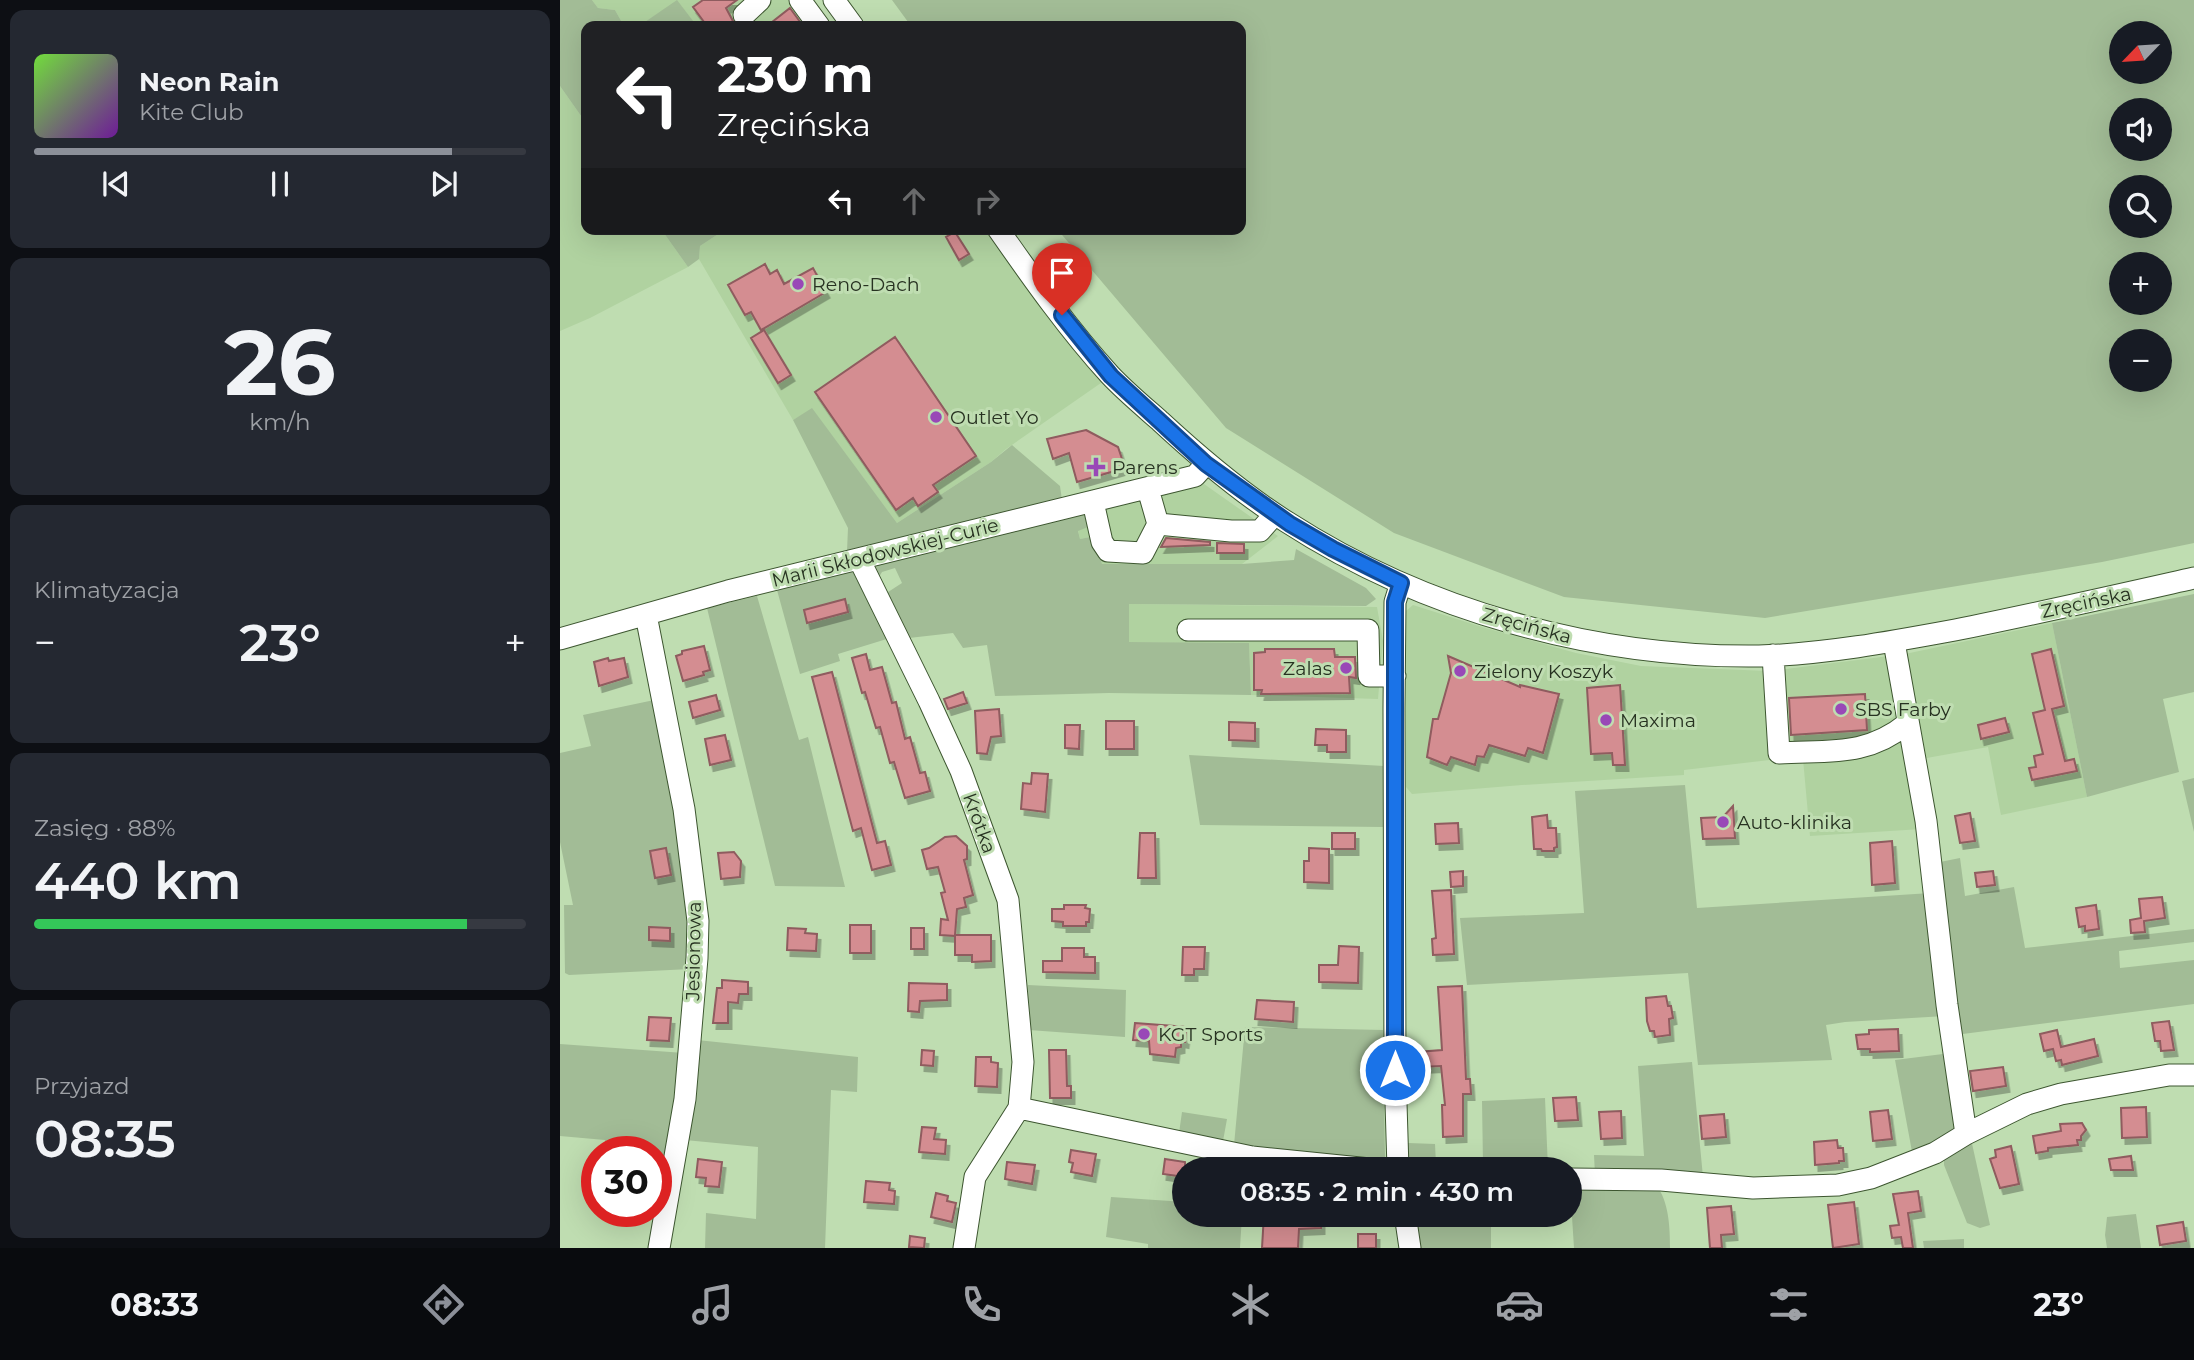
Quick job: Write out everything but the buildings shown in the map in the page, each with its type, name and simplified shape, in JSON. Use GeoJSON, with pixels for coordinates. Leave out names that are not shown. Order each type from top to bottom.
{"type":"FeatureCollection","features":[{"type":"Feature","properties":{"kind":"street"},"geometry":{"type":"LineString","coordinates":[[744,15],[760,0]]}},
{"type":"Feature","properties":{"kind":"street"},"geometry":{"type":"LineString","coordinates":[[800,0],[816,21]]}},
{"type":"Feature","properties":{"kind":"street"},"geometry":{"type":"LineString","coordinates":[[834,0],[849,21]]}},
{"type":"Feature","properties":{"kind":"street","name":"Zręcińska"},"geometry":{"type":"LineString","coordinates":[[1002,235],[1111,376],[1206,464],[1275,514],[1333,549],[1401,583],[1485,615],[1594,642],[1699,654],[1773,655],[1830,651],[1894,642],[2194,578]]}},
{"type":"Feature","properties":{"kind":"street","name":"Marii Skłodowskiej-Curie"},"geometry":{"type":"LineString","coordinates":[[560,639],[728,591],[1148,489],[1195,476],[1206,464]]}},
{"type":"Feature","properties":{"kind":"street"},"geometry":{"type":"LineString","coordinates":[[1093,502],[1102,542],[1108,551],[1143,553],[1158,524],[1148,489]]}},
{"type":"Feature","properties":{"kind":"street"},"geometry":{"type":"LineString","coordinates":[[1158,524],[1260,531],[1275,514]]}},
{"type":"Feature","properties":{"kind":"street","name":"Krótka"},"geometry":{"type":"LineString","coordinates":[[859,559],[961,771],[1008,900],[1023,1062],[1019,1108]]}},
{"type":"Feature","properties":{"kind":"street"},"geometry":{"type":"LineString","coordinates":[[1398,1157],[1395,1070],[1395,602],[1401,583]]}},
{"type":"Feature","properties":{"kind":"street","name":"Jesionowa"},"geometry":{"type":"LineString","coordinates":[[646,615],[684,809],[698,920],[685,1099],[659,1248]]}},
{"type":"Feature","properties":{"kind":"street"},"geometry":{"type":"LineString","coordinates":[[1188,630],[1368,631],[1368,676],[1395,676]]}},
{"type":"Feature","properties":{"kind":"street"},"geometry":{"type":"LineString","coordinates":[[1894,642],[1926,821],[1947,1005],[1966,1134]]}},
{"type":"Feature","properties":{"kind":"street"},"geometry":{"type":"LineString","coordinates":[[1773,655],[1779,753],[1853,749],[1874,745],[1908,723]]}},
{"type":"Feature","properties":{"kind":"street"},"geometry":{"type":"LineString","coordinates":[[1582,1179],[1661,1180],[1754,1188],[1838,1185],[1871,1178],[1935,1153],[1966,1134],[2027,1104],[2061,1094],[2169,1075],[2194,1074]]}},
{"type":"Feature","properties":{"kind":"street"},"geometry":{"type":"LineString","coordinates":[[964,1248],[975,1177],[1019,1108],[1252,1157]]}},
{"type":"Feature","properties":{"kind":"street"},"geometry":{"type":"LineString","coordinates":[[1407,1227],[1410,1248]]}},
{"type":"Feature","properties":{"kind":"shaded area"},"geometry":{"type":"Polygon","coordinates":[[[560,0],[592,0],[598,8],[615,10],[621,21],[581,21],[581,116],[560,86],[560,0]]]}},
{"type":"Feature","properties":{"kind":"shaded area"},"geometry":{"type":"Polygon","coordinates":[[[592,0],[813,0],[828,21],[693,21],[677,1],[647,21],[621,21],[615,10],[598,8],[592,0]]]}},
{"type":"Feature","properties":{"kind":"shaded area"},"geometry":{"type":"Polygon","coordinates":[[[677,0],[693,21],[646,21],[677,0]]]}},
{"type":"Feature","properties":{"kind":"shaded area"},"geometry":{"type":"Polygon","coordinates":[[[892,0],[2194,0],[2194,543],[2102,562],[1765,618],[1564,597],[1394,533],[1226,428],[1062,235],[1246,235],[1246,21],[907,21],[892,0]]]}},
{"type":"Feature","properties":{"kind":"shaded area"},"geometry":{"type":"Polygon","coordinates":[[[560,86],[581,116],[581,235],[665,235],[688,267],[560,331],[560,86]]]}},
{"type":"Feature","properties":{"kind":"shaded area"},"geometry":{"type":"Polygon","coordinates":[[[665,235],[717,235],[700,246],[699,259],[688,267],[665,235]]]}},
{"type":"Feature","properties":{"kind":"shaded area"},"geometry":{"type":"Polygon","coordinates":[[[717,235],[1003,235],[1111,376],[991,462],[897,523],[812,409],[793,420],[699,259],[700,246],[717,235]]]}},
{"type":"Feature","properties":{"kind":"shaded area"},"geometry":{"type":"Polygon","coordinates":[[[812,408],[897,523],[991,462],[1012,445],[1060,486],[1062,500],[847,551],[848,528],[793,420],[812,408]]]}},
{"type":"Feature","properties":{"kind":"shaded area"},"geometry":{"type":"Polygon","coordinates":[[[1204,484],[1278,536],[1242,564],[1102,564],[1095,536],[1080,539],[1078,530],[1093,525],[1091,513],[1204,484]]]}},
{"type":"Feature","properties":{"kind":"shaded area"},"geometry":{"type":"Polygon","coordinates":[[[1091,513],[1093,525],[1078,531],[1080,539],[1095,536],[1102,564],[1242,564],[1294,560],[1296,549],[1366,588],[1376,599],[1366,606],[1129,604],[1129,642],[1249,643],[1251,695],[1109,693],[995,696],[987,645],[963,648],[953,633],[909,638],[885,594],[902,583],[895,568],[882,572],[877,580],[873,565],[1091,513]]]}},
{"type":"Feature","properties":{"kind":"shaded area"},"geometry":{"type":"Polygon","coordinates":[[[850,570],[858,575],[890,638],[838,654],[840,661],[800,674],[777,590],[850,570]]]}},
{"type":"Feature","properties":{"kind":"shaded area"},"geometry":{"type":"Polygon","coordinates":[[[2194,594],[2194,692],[2163,699],[2179,772],[2087,797],[2052,623],[2194,594]]]}},
{"type":"Feature","properties":{"kind":"shaded area"},"geometry":{"type":"Polygon","coordinates":[[[757,596],[799,740],[808,737],[845,887],[775,886],[707,608],[757,596]]]}},
{"type":"Feature","properties":{"kind":"shaded area"},"geometry":{"type":"Polygon","coordinates":[[[1129,604],[1377,607],[1383,641],[1378,699],[1251,695],[1249,644],[1129,642],[1129,604]]]}},
{"type":"Feature","properties":{"kind":"shaded area"},"geometry":{"type":"Polygon","coordinates":[[[1413,605],[1576,653],[1641,666],[1769,671],[1905,654],[2052,623],[2087,797],[2001,815],[1988,747],[1910,761],[1922,829],[1810,836],[1803,759],[1778,759],[1684,770],[1684,775],[1412,794],[1406,787],[1406,611],[1413,605]]]}},
{"type":"Feature","properties":{"kind":"shaded area"},"geometry":{"type":"Polygon","coordinates":[[[659,699],[694,931],[690,969],[569,975],[565,973],[564,905],[573,905],[560,842],[560,753],[591,746],[583,715],[659,699]]]}},
{"type":"Feature","properties":{"kind":"shaded area"},"geometry":{"type":"Polygon","coordinates":[[[1189,755],[1384,766],[1383,827],[1200,825],[1189,755]]]}},
{"type":"Feature","properties":{"kind":"shaded area"},"geometry":{"type":"Polygon","coordinates":[[[2194,778],[2194,832],[2182,781],[2194,778]]]}},
{"type":"Feature","properties":{"kind":"shaded area"},"geometry":{"type":"Polygon","coordinates":[[[1685,785],[1697,908],[1931,893],[1945,1016],[1826,1025],[1832,1060],[1698,1065],[1688,973],[1467,985],[1460,918],[1584,913],[1575,791],[1685,785]]]}},
{"type":"Feature","properties":{"kind":"shaded area"},"geometry":{"type":"Polygon","coordinates":[[[1960,858],[1965,896],[2014,887],[2025,948],[2194,929],[2194,942],[2119,951],[2120,968],[2194,960],[2194,1004],[1955,1035],[1935,863],[1960,858]]]}},
{"type":"Feature","properties":{"kind":"shaded area"},"geometry":{"type":"Polygon","coordinates":[[[1028,985],[1126,990],[1125,1037],[1029,1030],[1028,985]]]}},
{"type":"Feature","properties":{"kind":"shaded area"},"geometry":{"type":"Polygon","coordinates":[[[1245,1027],[1383,1030],[1385,1157],[1337,1157],[1234,1145],[1245,1027]]]}},
{"type":"Feature","properties":{"kind":"shaded area"},"geometry":{"type":"Polygon","coordinates":[[[697,1040],[858,1057],[857,1092],[831,1090],[825,1248],[705,1248],[706,1213],[756,1219],[758,1147],[685,1140],[697,1040]]]}},
{"type":"Feature","properties":{"kind":"shaded area"},"geometry":{"type":"Polygon","coordinates":[[[560,1044],[684,1053],[672,1136],[560,1136],[560,1044]]]}},
{"type":"Feature","properties":{"kind":"shaded area"},"geometry":{"type":"Polygon","coordinates":[[[1951,1053],[1962,1129],[1913,1157],[1895,1060],[1951,1053]]]}},
{"type":"Feature","properties":{"kind":"shaded area"},"geometry":{"type":"Polygon","coordinates":[[[1692,1062],[1703,1177],[1595,1175],[1594,1155],[1644,1156],[1638,1066],[1692,1062]]]}},
{"type":"Feature","properties":{"kind":"shaded area"},"geometry":{"type":"Polygon","coordinates":[[[1545,1098],[1547,1157],[1483,1157],[1482,1101],[1545,1098]]]}},
{"type":"Feature","properties":{"kind":"shaded area"},"geometry":{"type":"Polygon","coordinates":[[[1182,1112],[1227,1119],[1223,1141],[1179,1133],[1182,1112]]]}},
{"type":"Feature","properties":{"kind":"shaded area"},"geometry":{"type":"Polygon","coordinates":[[[1971,1139],[1990,1225],[1980,1228],[1967,1223],[1944,1165],[1944,1158],[1971,1139]]]}},
{"type":"Feature","properties":{"kind":"shaded area"},"geometry":{"type":"Polygon","coordinates":[[[1408,1143],[1435,1144],[1436,1157],[1409,1157],[1408,1143]]]}},
{"type":"Feature","properties":{"kind":"shaded area"},"geometry":{"type":"Polygon","coordinates":[[[1582,1185],[1656,1185],[1666,1207],[1670,1248],[1574,1248],[1573,1227],[1582,1227],[1582,1185]]]}},
{"type":"Feature","properties":{"kind":"shaded area"},"geometry":{"type":"Polygon","coordinates":[[[1111,1197],[1172,1201],[1172,1227],[1241,1227],[1240,1248],[1148,1248],[1148,1244],[1106,1237],[1111,1197]]]}},
{"type":"Feature","properties":{"kind":"shaded area"},"geometry":{"type":"Polygon","coordinates":[[[2136,1214],[2141,1248],[2107,1248],[2107,1217],[2136,1214]]]}},
{"type":"Feature","properties":{"kind":"shaded area"},"geometry":{"type":"Polygon","coordinates":[[[1418,1227],[1491,1227],[1491,1248],[1421,1248],[1418,1227]]]}},
{"type":"Feature","properties":{"kind":"shaded area"},"geometry":{"type":"Polygon","coordinates":[[[1964,1239],[1964,1248],[1924,1248],[1923,1241],[1964,1239]]]}},
{"type":"Feature","properties":{"kind":"place","name":"Reno-Dach"},"geometry":{"type":"Point","coordinates":[798,284]}},
{"type":"Feature","properties":{"kind":"place","name":"Outlet Yo"},"geometry":{"type":"Point","coordinates":[936,417]}},
{"type":"Feature","properties":{"kind":"place","name":"Parens"},"geometry":{"type":"Point","coordinates":[1096,467]}},
{"type":"Feature","properties":{"kind":"place","name":"Zalas"},"geometry":{"type":"Point","coordinates":[1346,668]}},
{"type":"Feature","properties":{"kind":"place","name":"Zielony Koszyk"},"geometry":{"type":"Point","coordinates":[1460,671]}},
{"type":"Feature","properties":{"kind":"place","name":"SBS Farby"},"geometry":{"type":"Point","coordinates":[1841,709]}},
{"type":"Feature","properties":{"kind":"place","name":"Maxima"},"geometry":{"type":"Point","coordinates":[1606,720]}},
{"type":"Feature","properties":{"kind":"place","name":"Auto-klinika"},"geometry":{"type":"Point","coordinates":[1723,822]}},
{"type":"Feature","properties":{"kind":"place","name":"KGT Sports"},"geometry":{"type":"Point","coordinates":[1144,1034]}},
{"type":"Feature","properties":{"kind":"route"},"geometry":{"type":"LineString","coordinates":[[1062,315],[1111,376],[1206,464],[1290,524],[1401,583],[1395,602],[1395,1070]]}}]}
